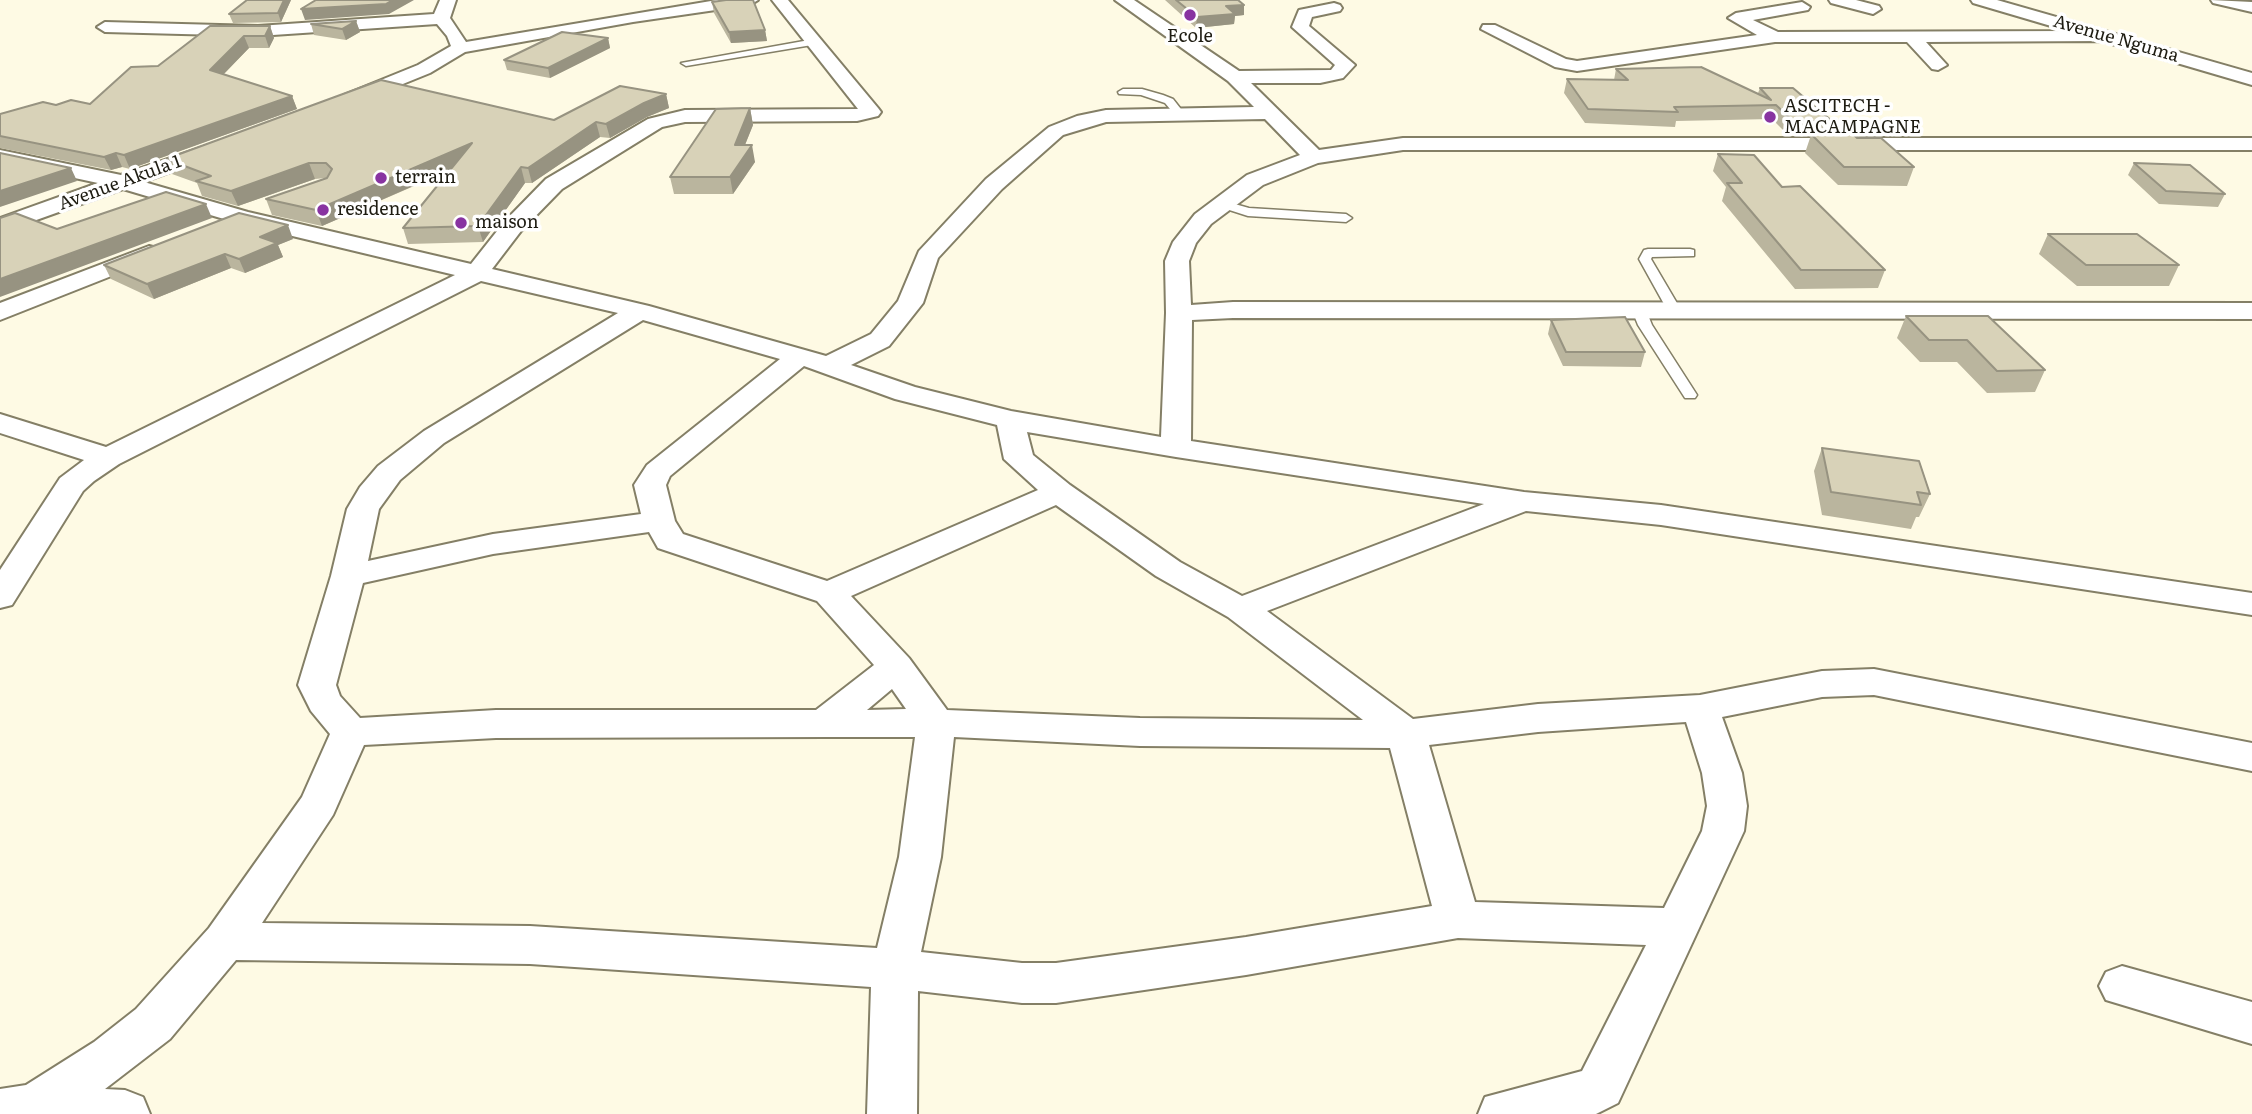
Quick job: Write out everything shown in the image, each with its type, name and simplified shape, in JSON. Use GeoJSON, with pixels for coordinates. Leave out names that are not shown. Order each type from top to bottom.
{"type":"FeatureCollection","features":[{"type":"Feature","properties":{"kind":"street"},"geometry":{"type":"LineString","coordinates":[[328,108],[424,69],[460,48],[633,17],[750,0]]}},
{"type":"Feature","properties":{"kind":"street"},"geometry":{"type":"LineString","coordinates":[[0,597],[71,485],[108,458],[475,274],[513,226],[554,184],[662,119],[685,116],[871,113],[780,0]]}},
{"type":"Feature","properties":{"kind":"street"},"geometry":{"type":"LineString","coordinates":[[1123,0],[1236,77],[1314,158]]}},
{"type":"Feature","properties":{"kind":"street"},"geometry":{"type":"LineString","coordinates":[[1837,0],[1873,9]]}},
{"type":"Feature","properties":{"kind":"street","name":"Avenue Nguma"},"geometry":{"type":"LineString","coordinates":[[1979,0],[2252,79]]}},
{"type":"Feature","properties":{"kind":"street"},"geometry":{"type":"LineString","coordinates":[[2219,0],[2252,7]]}},
{"type":"Feature","properties":{"kind":"street"},"geometry":{"type":"LineString","coordinates":[[1775,37],[1736,18],[1802,7]]}},
{"type":"Feature","properties":{"kind":"street"},"geometry":{"type":"LineString","coordinates":[[1236,77],[1320,77],[1337,74],[1346,65],[1300,27],[1305,13],[1335,8]]}},
{"type":"Feature","properties":{"kind":"street"},"geometry":{"type":"LineString","coordinates":[[105,27],[258,31],[445,10],[460,48]]}},
{"type":"Feature","properties":{"kind":"street"},"geometry":{"type":"LineString","coordinates":[[1489,29],[1560,64],[1577,66],[1775,37],[2102,36]]}},
{"type":"Feature","properties":{"kind":"street"},"geometry":{"type":"LineString","coordinates":[[1910,35],[1938,65]]}},
{"type":"Feature","properties":{"kind":"street"},"geometry":{"type":"LineString","coordinates":[[892,1114],[895,969],[920,857],[936,723],[896,667],[829,593],[670,541],[659,521],[650,485],[658,471],[813,361],[880,340],[911,303],[927,256],[994,184],[1056,131],[1084,120],[1106,116],[1269,113]]}},
{"type":"Feature","properties":{"kind":"street"},"geometry":{"type":"LineString","coordinates":[[1176,448],[1179,313],[1177,261],[1185,242],[1203,219],[1255,180],[1314,158],[1402,144],[2252,144]]}},
{"type":"Feature","properties":{"kind":"street","name":"Avenue Akula 1"},"geometry":{"type":"LineString","coordinates":[[0,226],[225,145]]}},
{"type":"Feature","properties":{"kind":"street"},"geometry":{"type":"LineString","coordinates":[[0,156],[121,182],[241,216],[475,274],[640,311],[813,361],[905,393],[1010,420],[1524,501],[1661,515],[2252,604]]}},
{"type":"Feature","properties":{"kind":"street"},"geometry":{"type":"LineString","coordinates":[[205,232],[275,203]]}},
{"type":"Feature","properties":{"kind":"street"},"geometry":{"type":"LineString","coordinates":[[0,312],[167,246]]}},
{"type":"Feature","properties":{"kind":"street"},"geometry":{"type":"LineString","coordinates":[[1177,285],[1233,310]]}},
{"type":"Feature","properties":{"kind":"street"},"geometry":{"type":"LineString","coordinates":[[1179,313],[1233,310],[2252,311]]}},
{"type":"Feature","properties":{"kind":"street"},"geometry":{"type":"LineString","coordinates":[[350,732],[324,702],[317,685],[348,576],[363,509],[371,494],[389,473],[434,437],[640,311]]}},
{"type":"Feature","properties":{"kind":"street"},"geometry":{"type":"LineString","coordinates":[[1010,420],[1019,459],[1059,492],[1168,569],[1240,609],[1329,673],[1405,734],[1458,920]]}},
{"type":"Feature","properties":{"kind":"street"},"geometry":{"type":"LineString","coordinates":[[0,423],[108,458]]}},
{"type":"Feature","properties":{"kind":"street"},"geometry":{"type":"LineString","coordinates":[[829,593],[1059,492]]}},
{"type":"Feature","properties":{"kind":"street"},"geometry":{"type":"LineString","coordinates":[[1240,609],[1524,501]]}},
{"type":"Feature","properties":{"kind":"street"},"geometry":{"type":"LineString","coordinates":[[348,576],[493,544],[659,521]]}},
{"type":"Feature","properties":{"kind":"street"},"geometry":{"type":"LineString","coordinates":[[823,724],[896,667]]}},
{"type":"Feature","properties":{"kind":"street"},"geometry":{"type":"LineString","coordinates":[[350,732],[496,724],[936,723],[1140,732],[1231,730],[1405,734],[1538,718],[1700,708],[1822,684],[1874,682],[2252,757]]}},
{"type":"Feature","properties":{"kind":"street"},"geometry":{"type":"LineString","coordinates":[[1517,1113],[1583,1096],[1600,1087],[1723,831],[1727,806],[1722,772],[1700,708]]}},
{"type":"Feature","properties":{"kind":"street"},"geometry":{"type":"LineString","coordinates":[[23,1111],[111,1058],[153,1024],[225,941],[319,804],[350,732]]}},
{"type":"Feature","properties":{"kind":"street"},"geometry":{"type":"LineString","coordinates":[[225,941],[530,945],[895,969],[1022,984],[1056,983],[1246,956],[1458,920],[1675,927]]}},
{"type":"Feature","properties":{"kind":"street"},"geometry":{"type":"LineString","coordinates":[[2122,986],[2252,1023]]}},
{"type":"Feature","properties":{"kind":"street"},"geometry":{"type":"LineString","coordinates":[[23,1111],[125,1114]]}},
{"type":"Feature","properties":{"kind":"lane"},"geometry":{"type":"LineString","coordinates":[[686,63],[815,42]]}},
{"type":"Feature","properties":{"kind":"lane"},"geometry":{"type":"LineString","coordinates":[[1124,92],[1142,92],[1159,97],[1169,101],[1179,113]]}},
{"type":"Feature","properties":{"kind":"lane"},"geometry":{"type":"LineString","coordinates":[[1224,205],[1248,212],[1346,218]]}},
{"type":"Feature","properties":{"kind":"lane"},"geometry":{"type":"LineString","coordinates":[[1674,310],[1645,259],[1648,253],[1690,253]]}},
{"type":"Feature","properties":{"kind":"lane"},"geometry":{"type":"LineString","coordinates":[[1639,310],[1690,395]]}},
{"type":"Feature","properties":{"kind":"building"},"geometry":{"type":"Polygon","coordinates":[[[247,0],[284,0],[278,13],[229,14],[247,0]]]}},
{"type":"Feature","properties":{"kind":"building"},"geometry":{"type":"Polygon","coordinates":[[[316,0],[393,0],[386,4],[301,9],[316,0]]]}},
{"type":"Feature","properties":{"kind":"building"},"geometry":{"type":"Polygon","coordinates":[[[753,0],[765,30],[729,32],[712,2],[753,0]]]}},
{"type":"Feature","properties":{"kind":"building"},"geometry":{"type":"Polygon","coordinates":[[[1176,0],[1238,0],[1244,5],[1226,6],[1235,14],[1197,17],[1176,0]]]}},
{"type":"Feature","properties":{"kind":"building"},"geometry":{"type":"Polygon","coordinates":[[[356,21],[342,29],[311,24],[356,21]]]}},
{"type":"Feature","properties":{"kind":"building"},"geometry":{"type":"Polygon","coordinates":[[[210,26],[270,26],[265,36],[244,36],[210,70],[292,96],[124,155],[116,153],[104,157],[0,136],[0,114],[43,102],[56,105],[71,100],[90,104],[131,67],[158,66],[210,26]]]}},
{"type":"Feature","properties":{"kind":"building"},"geometry":{"type":"Polygon","coordinates":[[[562,32],[608,38],[548,68],[504,60],[562,32]]]}},
{"type":"Feature","properties":{"kind":"building"},"geometry":{"type":"Polygon","coordinates":[[[1701,67],[1771,100],[1760,88],[1793,88],[1832,121],[1793,121],[1776,105],[1674,107],[1678,112],[1588,109],[1567,79],[1628,80],[1616,69],[1701,67]]]}},
{"type":"Feature","properties":{"kind":"building"},"geometry":{"type":"Polygon","coordinates":[[[381,80],[554,120],[620,86],[666,94],[606,124],[596,122],[528,168],[521,167],[478,226],[403,228],[472,143],[316,210],[266,199],[327,178],[332,169],[326,163],[309,163],[231,191],[196,181],[211,176],[166,159],[381,80]]]}},
{"type":"Feature","properties":{"kind":"building"},"geometry":{"type":"Polygon","coordinates":[[[750,108],[735,145],[752,145],[730,177],[670,177],[716,109],[750,108]]]}},
{"type":"Feature","properties":{"kind":"building"},"geometry":{"type":"Polygon","coordinates":[[[1811,134],[1853,134],[1857,138],[1881,138],[1914,167],[1844,167],[1811,134]]]}},
{"type":"Feature","properties":{"kind":"building"},"geometry":{"type":"Polygon","coordinates":[[[0,153],[71,168],[0,191],[0,153]]]}},
{"type":"Feature","properties":{"kind":"building"},"geometry":{"type":"Polygon","coordinates":[[[1718,154],[1754,155],[1782,187],[1800,186],[1885,270],[1801,270],[1727,183],[1742,183],[1718,154]]]}},
{"type":"Feature","properties":{"kind":"building"},"geometry":{"type":"Polygon","coordinates":[[[2134,163],[2190,165],[2225,194],[2166,191],[2134,163]]]}},
{"type":"Feature","properties":{"kind":"building"},"geometry":{"type":"Polygon","coordinates":[[[166,192],[206,204],[0,279],[0,218],[15,213],[57,229],[166,192]]]}},
{"type":"Feature","properties":{"kind":"building"},"geometry":{"type":"Polygon","coordinates":[[[239,213],[288,225],[260,237],[277,243],[239,259],[225,254],[147,284],[104,265],[239,213]]]}},
{"type":"Feature","properties":{"kind":"building"},"geometry":{"type":"Polygon","coordinates":[[[2048,234],[2137,234],[2179,265],[2086,265],[2048,234]]]}},
{"type":"Feature","properties":{"kind":"building"},"geometry":{"type":"Polygon","coordinates":[[[1906,316],[1988,316],[2045,370],[1997,371],[1967,340],[1929,340],[1906,316]]]}},
{"type":"Feature","properties":{"kind":"building"},"geometry":{"type":"Polygon","coordinates":[[[1625,317],[1645,352],[1566,352],[1551,320],[1625,317]]]}},
{"type":"Feature","properties":{"kind":"building"},"geometry":{"type":"Polygon","coordinates":[[[1822,448],[1919,461],[1930,494],[1917,492],[1921,505],[1831,492],[1822,448]]]}},
{"type":"Feature","properties":{"kind":"place","name":"Ecole"},"geometry":{"type":"Point","coordinates":[1190,15]}},
{"type":"Feature","properties":{"kind":"place","name":"ASCITECH - MACAMPAGNE"},"geometry":{"type":"Point","coordinates":[1770,117]}},
{"type":"Feature","properties":{"kind":"place","name":"terrain"},"geometry":{"type":"Point","coordinates":[381,178]}},
{"type":"Feature","properties":{"kind":"place","name":"residence"},"geometry":{"type":"Point","coordinates":[323,210]}},
{"type":"Feature","properties":{"kind":"place","name":"maison"},"geometry":{"type":"Point","coordinates":[461,223]}}]}
